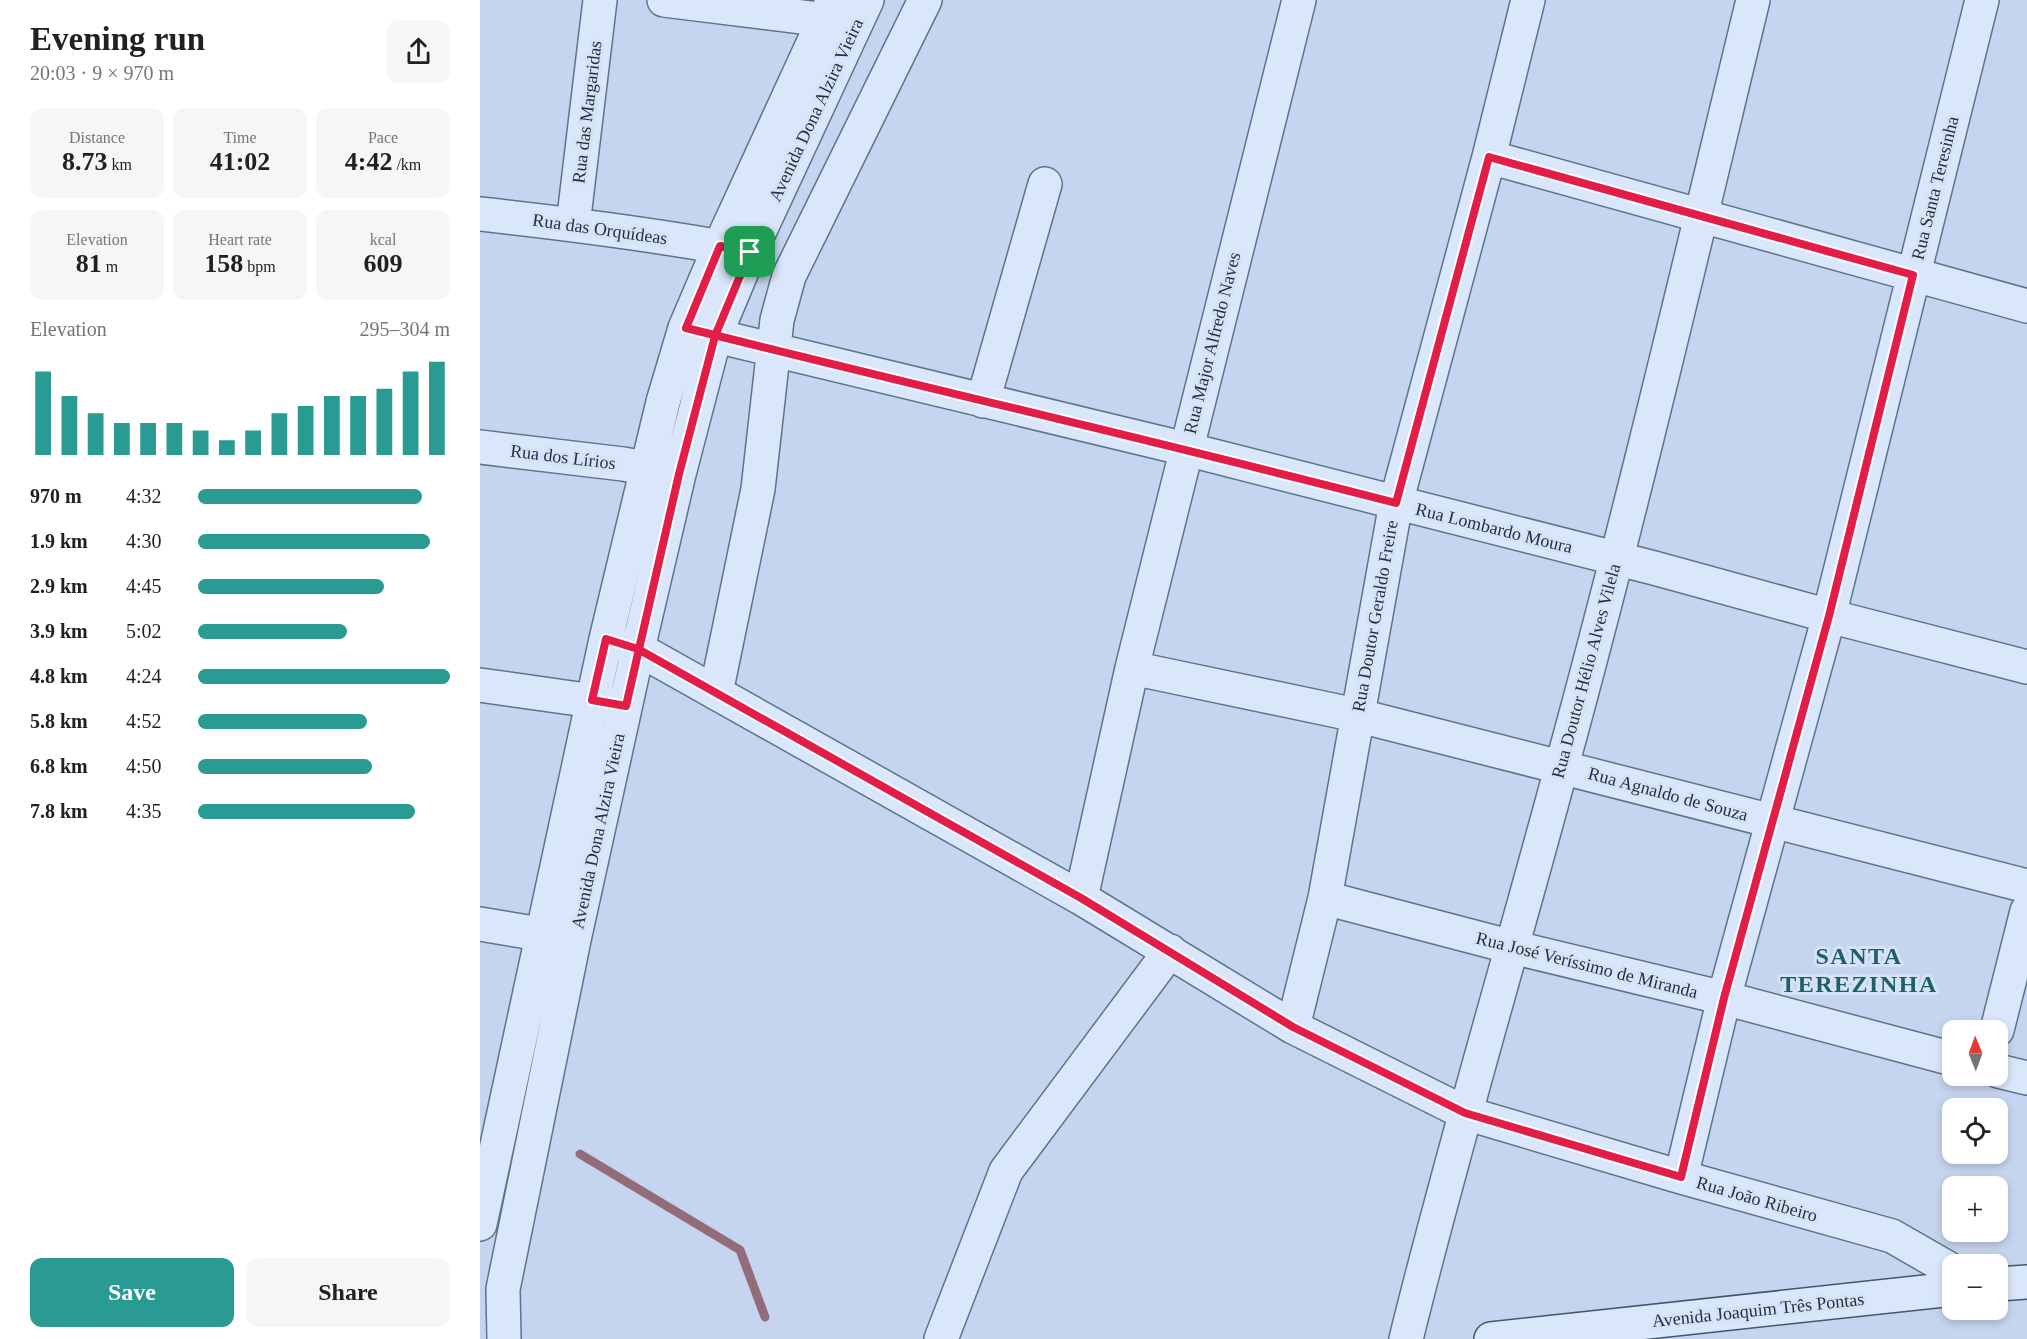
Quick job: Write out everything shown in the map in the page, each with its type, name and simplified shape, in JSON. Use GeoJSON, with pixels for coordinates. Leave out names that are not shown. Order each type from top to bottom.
{"type":"FeatureCollection","features":[{"type":"Feature","properties":{"kind":"street","name":"Rua das Margaridas"},"geometry":{"type":"LineString","coordinates":[[573,225],[600,0]]}},
{"type":"Feature","properties":{"kind":"street"},"geometry":{"type":"LineString","coordinates":[[664,0],[845,11]]}},
{"type":"Feature","properties":{"kind":"street"},"geometry":{"type":"LineString","coordinates":[[716,693],[758,489],[777,320],[789,276],[925,0]]}},
{"type":"Feature","properties":{"kind":"street","name":"Rua Major Alfredo Naves"},"geometry":{"type":"LineString","coordinates":[[1081,898],[1132,668],[1299,0]]}},
{"type":"Feature","properties":{"kind":"street","name":"Rua Doutor Geraldo Freire"},"geometry":{"type":"LineString","coordinates":[[1293,1027],[1325,898],[1356,715],[1396,503],[1489,157],[1528,0]]}},
{"type":"Feature","properties":{"kind":"street","name":"Rua Doutor Hélio Alves Vilela"},"geometry":{"type":"LineString","coordinates":[[1406,1339],[1616,559],[1753,0]]}},
{"type":"Feature","properties":{"kind":"street","name":"Rua Santa Teresinha"},"geometry":{"type":"LineString","coordinates":[[1681,1177],[1724,998],[1829,616],[1982,0]]}},
{"type":"Feature","properties":{"kind":"street","name":"Avenida Dona Alzira Vieira"},"geometry":{"type":"LineString","coordinates":[[504,1339],[504,1289],[559,937],[592,700],[646,467],[663,402],[700,332],[735,249],[845,11]]}},
{"type":"Feature","properties":{"kind":"street"},"geometry":{"type":"LineString","coordinates":[[1489,157],[2027,306]]}},
{"type":"Feature","properties":{"kind":"street"},"geometry":{"type":"LineString","coordinates":[[983,401],[1045,184]]}},
{"type":"Feature","properties":{"kind":"street","name":"Rua das Orquídeas"},"geometry":{"type":"LineString","coordinates":[[480,214],[735,249]]}},
{"type":"Feature","properties":{"kind":"street","name":"Avenida Dona Alzira Vieira"},"geometry":{"type":"LineString","coordinates":[[480,1224],[559,937],[626,706],[679,474],[700,332]]}},
{"type":"Feature","properties":{"kind":"street","name":"Rua Lombardo Moura"},"geometry":{"type":"LineString","coordinates":[[700,332],[1186,449],[1616,559],[2027,668]]}},
{"type":"Feature","properties":{"kind":"street","name":"Rua dos Lírios"},"geometry":{"type":"LineString","coordinates":[[480,447],[646,467],[679,474]]}},
{"type":"Feature","properties":{"kind":"street","name":"Rua João Ribeiro"},"geometry":{"type":"LineString","coordinates":[[606,639],[638,649],[1081,898],[1293,1027],[1465,1113],[1892,1236],[1942,1265]]}},
{"type":"Feature","properties":{"kind":"street","name":"Rua Agnaldo de Souza"},"geometry":{"type":"LineString","coordinates":[[1132,668],[1356,715],[2027,886]]}},
{"type":"Feature","properties":{"kind":"street"},"geometry":{"type":"LineString","coordinates":[[480,685],[626,706]]}},
{"type":"Feature","properties":{"kind":"street","name":"Rua José Veríssimo de Miranda"},"geometry":{"type":"LineString","coordinates":[[1325,898],[1512,947],[1724,998],[1942,1056]]}},
{"type":"Feature","properties":{"kind":"street"},"geometry":{"type":"LineString","coordinates":[[2000,1020],[2027,911]]}},
{"type":"Feature","properties":{"kind":"street"},"geometry":{"type":"LineString","coordinates":[[480,924],[559,937]]}},
{"type":"Feature","properties":{"kind":"street"},"geometry":{"type":"LineString","coordinates":[[941,1339],[1006,1171],[1170,951]]}},
{"type":"Feature","properties":{"kind":"street"},"geometry":{"type":"LineString","coordinates":[[2008,1073],[2027,1078]]}},
{"type":"Feature","properties":{"kind":"street"},"geometry":{"type":"LineString","coordinates":[[2008,1283],[2027,1282]]}},
{"type":"Feature","properties":{"kind":"street","name":"Avenida Joaquim Três Pontas"},"geometry":{"type":"LineString","coordinates":[[1491,1339],[1942,1290]]}},
{"type":"Feature","properties":{"kind":"waterway"},"geometry":{"type":"LineString","coordinates":[[580,1154],[740,1250],[765,1317]]}},
{"type":"Feature","properties":{"kind":"district","name":"SANTA TEREZINHA"},"geometry":{"type":"Point","coordinates":[1859,970]}},
{"type":"Feature","properties":{"kind":"route"},"geometry":{"type":"LineString","coordinates":[[750,252],[715,336],[695,408],[638,649],[626,706],[592,700],[606,639],[638,649],[1081,898],[1293,1027],[1465,1113],[1681,1177],[1724,998],[1829,616],[1913,275],[1489,157],[1396,503],[1186,449],[983,401],[715,336],[686,328],[720,246],[750,252]]}}]}
